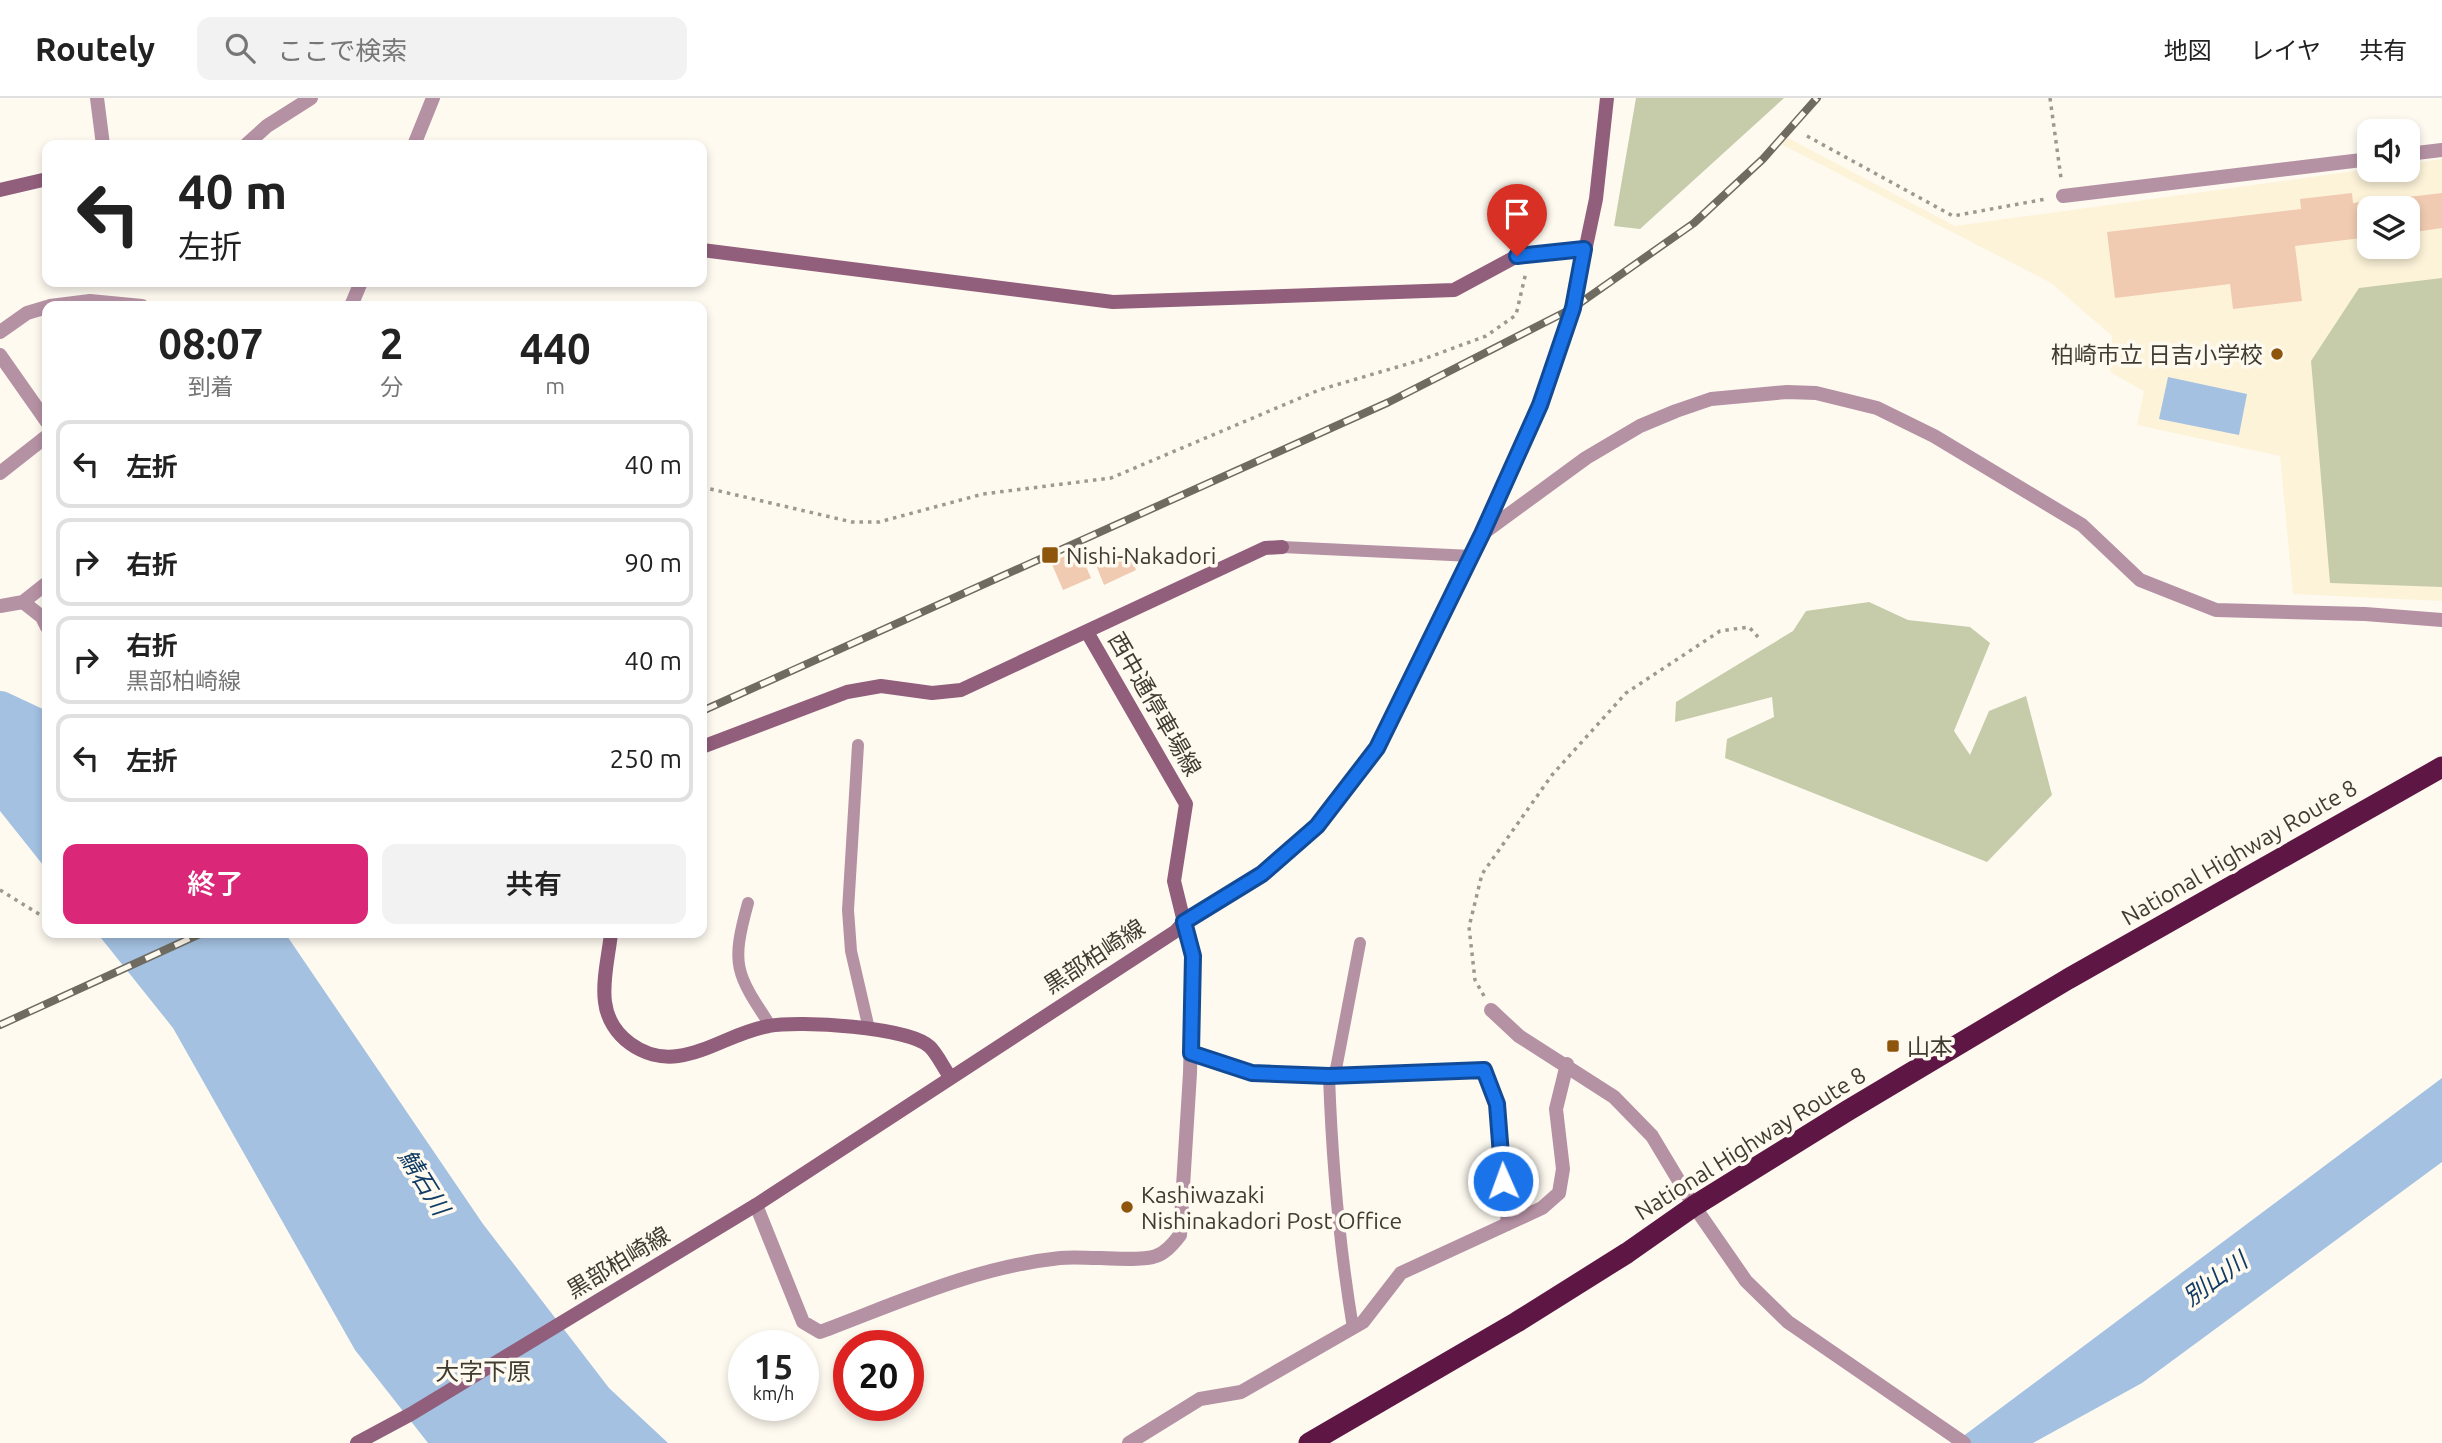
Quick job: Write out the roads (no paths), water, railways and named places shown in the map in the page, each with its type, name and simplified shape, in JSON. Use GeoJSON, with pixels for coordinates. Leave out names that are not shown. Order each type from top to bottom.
{"type":"FeatureCollection","features":[{"type":"Feature","properties":{"kind":"highway","name":"National Highway Route 8"},"geometry":{"type":"LineString","coordinates":[[1309,1443],[1517,1322],[1627,1253],[1693,1206],[2068,979],[2442,767]]}},
{"type":"Feature","properties":{"kind":"main road","name":"黒部柏崎線"},"geometry":{"type":"LineString","coordinates":[[357,1443],[411,1414],[756,1205],[1175,931],[1184,922],[1262,874],[1331,809],[1377,748],[1472,556],[1547,385],[1573,308],[1596,199],[1607,98]]}},
{"type":"Feature","properties":{"kind":"main road"},"geometry":{"type":"LineString","coordinates":[[0,190],[42,179]]}},
{"type":"Feature","properties":{"kind":"main road"},"geometry":{"type":"LineString","coordinates":[[707,251],[1113,302],[1454,290],[1517,256],[1584,249]]}},
{"type":"Feature","properties":{"kind":"main road"},"geometry":{"type":"LineString","coordinates":[[707,745],[847,692],[881,686],[932,693],[961,690],[1265,548],[1282,547]]}},
{"type":"Feature","properties":{"kind":"main road","name":"西中通停車場線"},"geometry":{"type":"LineString","coordinates":[[1087,632],[1186,804],[1174,881],[1184,922]]}},
{"type":"Feature","properties":{"kind":"main road"},"geometry":{"type":"LineString","coordinates":[[611,938],[605,1002],[613,1024],[631,1047],[659,1056],[679,1056],[770,1025],[821,1024],[916,1038],[931,1047],[951,1078]]}},
{"type":"Feature","properties":{"kind":"street"},"geometry":{"type":"LineString","coordinates":[[97,98],[102,140]]}},
{"type":"Feature","properties":{"kind":"street"},"geometry":{"type":"LineString","coordinates":[[252,140],[267,126],[311,98]]}},
{"type":"Feature","properties":{"kind":"street"},"geometry":{"type":"LineString","coordinates":[[416,140],[433,98]]}},
{"type":"Feature","properties":{"kind":"street"},"geometry":{"type":"LineString","coordinates":[[2420,153],[2442,150]]}},
{"type":"Feature","properties":{"kind":"street"},"geometry":{"type":"LineString","coordinates":[[2063,196],[2357,161]]}},
{"type":"Feature","properties":{"kind":"street"},"geometry":{"type":"LineString","coordinates":[[0,332],[27,313],[42,309]]}},
{"type":"Feature","properties":{"kind":"street"},"geometry":{"type":"LineString","coordinates":[[0,355],[42,415]]}},
{"type":"Feature","properties":{"kind":"street"},"geometry":{"type":"LineString","coordinates":[[1482,534],[1586,458],[1640,426],[1711,399],[1787,392],[1816,393],[1877,408],[1934,436],[2082,525],[2140,580],[2216,610],[2365,614],[2442,620]]}},
{"type":"Feature","properties":{"kind":"street"},"geometry":{"type":"LineString","coordinates":[[0,473],[42,440]]}},
{"type":"Feature","properties":{"kind":"street"},"geometry":{"type":"LineString","coordinates":[[0,606],[23,602],[42,587]]}},
{"type":"Feature","properties":{"kind":"street"},"geometry":{"type":"LineString","coordinates":[[23,602],[42,617]]}},
{"type":"Feature","properties":{"kind":"street"},"geometry":{"type":"LineString","coordinates":[[756,1205],[803,1322],[820,1332],[946,1283],[997,1267],[1063,1257],[1156,1257],[1180,1235],[1191,1053],[1193,956],[1184,922]]}},
{"type":"Feature","properties":{"kind":"street"},"geometry":{"type":"LineString","coordinates":[[1491,1010],[1518,1036],[1567,1064],[1614,1097],[1652,1136],[1693,1206],[1746,1281],[1788,1322],[1964,1443]]}},
{"type":"Feature","properties":{"kind":"street"},"geometry":{"type":"LineString","coordinates":[[1129,1443],[1200,1399],[1241,1392],[1363,1322],[1401,1273],[1542,1208],[1559,1193],[1563,1169],[1556,1109],[1567,1064]]}},
{"type":"Feature","properties":{"kind":"lane"},"geometry":{"type":"LineString","coordinates":[[1282,547],[1472,556]]}},
{"type":"Feature","properties":{"kind":"lane"},"geometry":{"type":"LineString","coordinates":[[858,745],[848,910],[851,951],[869,1029]]}},
{"type":"Feature","properties":{"kind":"lane"},"geometry":{"type":"LineString","coordinates":[[748,903],[736,957],[744,983],[770,1025]]}},
{"type":"Feature","properties":{"kind":"lane"},"geometry":{"type":"LineString","coordinates":[[1353,1328],[1341,1255],[1332,1157],[1329,1076],[1336,1069],[1360,943]]}},
{"type":"Feature","properties":{"kind":"lane"},"geometry":{"type":"LineString","coordinates":[[1191,1053],[1252,1073],[1329,1076],[1484,1070],[1497,1104],[1507,1225]]}},
{"type":"Feature","properties":{"kind":"water"},"geometry":{"type":"Polygon","coordinates":[[[2168,377],[2247,394],[2239,435],[2159,419],[2168,377]]]}},
{"type":"Feature","properties":{"kind":"water"},"geometry":{"type":"Polygon","coordinates":[[[0,704],[42,731],[42,864],[0,811],[0,704]]]}},
{"type":"Feature","properties":{"kind":"water"},"geometry":{"type":"Polygon","coordinates":[[[101,938],[288,938],[483,1224],[609,1388],[668,1443],[428,1443],[355,1350],[173,1028],[101,938]]]}},
{"type":"Feature","properties":{"kind":"water","name":"別山川"},"geometry":{"type":"Polygon","coordinates":[[[2442,1078],[2442,1162],[2142,1383],[2033,1443],[1954,1443],[2442,1078]]]}},
{"type":"Feature","properties":{"kind":"waterway","name":"鯖石川"},"geometry":{"type":"LineString","coordinates":[[0,710],[42,730]]}},
{"type":"Feature","properties":{"kind":"railway"},"geometry":{"type":"LineString","coordinates":[[707,709],[1389,402],[1573,308],[1694,223],[1763,159],[1817,98]]}},
{"type":"Feature","properties":{"kind":"railway"},"geometry":{"type":"LineString","coordinates":[[0,1025],[191,938]]}},
{"type":"Feature","properties":{"kind":"place","name":"柏崎市立 日吉小学校"},"geometry":{"type":"Point","coordinates":[2277,354]}},
{"type":"Feature","properties":{"kind":"place","name":"Nishi-Nakadori"},"geometry":{"type":"Point","coordinates":[1050,555]}},
{"type":"Feature","properties":{"kind":"place","name":"山本"},"geometry":{"type":"Point","coordinates":[1893,1046]}},
{"type":"Feature","properties":{"kind":"place","name":"Kashiwazaki Nishinakadori Post Office"},"geometry":{"type":"Point","coordinates":[1127,1207]}},
{"type":"Feature","properties":{"kind":"district","name":"大字下原"},"geometry":{"type":"Point","coordinates":[483,1371]}}]}
